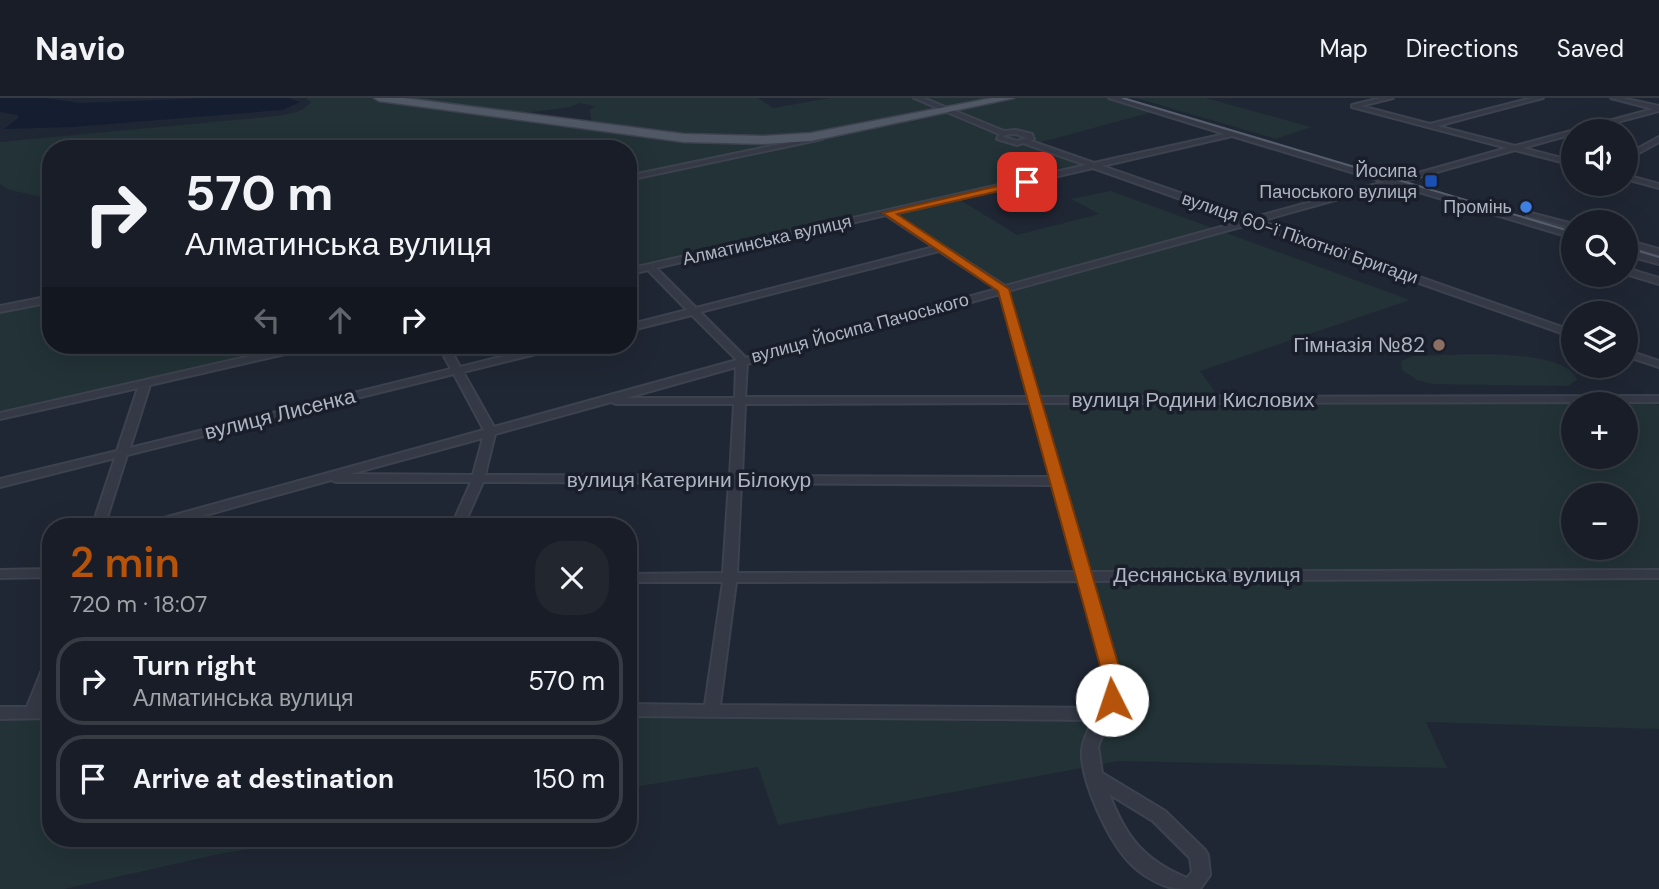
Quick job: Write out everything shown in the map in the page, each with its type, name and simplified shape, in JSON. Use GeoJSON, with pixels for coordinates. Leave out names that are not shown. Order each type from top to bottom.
{"type":"FeatureCollection","features":[{"type":"Feature","properties":{"kind":"main road"},"geometry":{"type":"LineString","coordinates":[[379,98],[694,139],[764,140],[838,134],[1009,98]]}},
{"type":"Feature","properties":{"kind":"street"},"geometry":{"type":"LineString","coordinates":[[916,98],[945,111]]}},
{"type":"Feature","properties":{"kind":"street"},"geometry":{"type":"LineString","coordinates":[[1112,98],[1561,232]]}},
{"type":"Feature","properties":{"kind":"street"},"geometry":{"type":"LineString","coordinates":[[1136,98],[1561,222]]}},
{"type":"Feature","properties":{"kind":"street"},"geometry":{"type":"LineString","coordinates":[[1390,98],[1354,106],[1561,160]]}},
{"type":"Feature","properties":{"kind":"street"},"geometry":{"type":"LineString","coordinates":[[1429,126],[1541,98]]}},
{"type":"Feature","properties":{"kind":"street"},"geometry":{"type":"LineString","coordinates":[[1614,98],[1659,108]]}},
{"type":"Feature","properties":{"kind":"street","name":"вулиця Йосипа Пачоського"},"geometry":{"type":"LineString","coordinates":[[1620,119],[1659,108]]}},
{"type":"Feature","properties":{"kind":"street","name":"вулиця 60-ї Піхотної Бригади"},"geometry":{"type":"LineString","coordinates":[[945,111],[1003,133],[998,136],[1003,140],[1026,142],[1561,330]]}},
{"type":"Feature","properties":{"kind":"street"},"geometry":{"type":"LineString","coordinates":[[637,176],[838,134]]}},
{"type":"Feature","properties":{"kind":"street","name":"Алматинська вулиця"},"geometry":{"type":"LineString","coordinates":[[637,270],[1233,134]]}},
{"type":"Feature","properties":{"kind":"street","name":"вулиця Йосипа Пачоського"},"geometry":{"type":"LineString","coordinates":[[179,518],[742,360],[1561,136]]}},
{"type":"Feature","properties":{"kind":"street"},"geometry":{"type":"LineString","coordinates":[[1638,151],[1659,139]]}},
{"type":"Feature","properties":{"kind":"street"},"geometry":{"type":"LineString","coordinates":[[1638,180],[1659,186]]}},
{"type":"Feature","properties":{"kind":"street"},"geometry":{"type":"LineString","coordinates":[[888,213],[1003,289],[1115,684],[1112,700],[1093,740],[1090,755],[1096,778],[1107,813],[1137,858],[1166,877],[1190,887],[1201,875],[1199,855],[1159,816],[1096,778]]}},
{"type":"Feature","properties":{"kind":"street"},"geometry":{"type":"LineString","coordinates":[[1638,246],[1659,252]]}},
{"type":"Feature","properties":{"kind":"street"},"geometry":{"type":"LineString","coordinates":[[637,326],[940,248]]}},
{"type":"Feature","properties":{"kind":"street"},"geometry":{"type":"LineString","coordinates":[[1638,255],[1659,261]]}},
{"type":"Feature","properties":{"kind":"street"},"geometry":{"type":"LineString","coordinates":[[650,267],[742,360],[730,577],[712,709]]}},
{"type":"Feature","properties":{"kind":"street"},"geometry":{"type":"LineString","coordinates":[[1638,275],[1659,281]]}},
{"type":"Feature","properties":{"kind":"street"},"geometry":{"type":"LineString","coordinates":[[0,309],[42,301]]}},
{"type":"Feature","properties":{"kind":"street"},"geometry":{"type":"LineString","coordinates":[[0,416],[272,354]]}},
{"type":"Feature","properties":{"kind":"street"},"geometry":{"type":"LineString","coordinates":[[448,354],[490,431],[478,480],[461,518]]}},
{"type":"Feature","properties":{"kind":"street","name":"вулиця Лисенка"},"geometry":{"type":"LineString","coordinates":[[0,483],[524,354]]}},
{"type":"Feature","properties":{"kind":"street"},"geometry":{"type":"LineString","coordinates":[[1638,357],[1659,364]]}},
{"type":"Feature","properties":{"kind":"street"},"geometry":{"type":"LineString","coordinates":[[100,518],[145,383]]}},
{"type":"Feature","properties":{"kind":"street","name":"вулиця Родини Кислових"},"geometry":{"type":"LineString","coordinates":[[601,401],[1659,399]]}},
{"type":"Feature","properties":{"kind":"street","name":"вулиця Катерини Білокур"},"geometry":{"type":"LineString","coordinates":[[322,478],[1057,481]]}},
{"type":"Feature","properties":{"kind":"street"},"geometry":{"type":"LineString","coordinates":[[33,572],[42,568]]}},
{"type":"Feature","properties":{"kind":"street"},"geometry":{"type":"LineString","coordinates":[[0,574],[42,572]]}},
{"type":"Feature","properties":{"kind":"street","name":"Деснянська вулиця"},"geometry":{"type":"LineString","coordinates":[[637,578],[1659,574]]}},
{"type":"Feature","properties":{"kind":"street"},"geometry":{"type":"LineString","coordinates":[[33,712],[42,688]]}},
{"type":"Feature","properties":{"kind":"street"},"geometry":{"type":"LineString","coordinates":[[637,710],[1105,714]]}},
{"type":"Feature","properties":{"kind":"street"},"geometry":{"type":"LineString","coordinates":[[0,713],[42,712]]}},
{"type":"Feature","properties":{"kind":"shaded area"},"geometry":{"type":"Polygon","coordinates":[[[305,98],[758,98],[773,108],[829,98],[1112,98],[1156,111],[1034,144],[1097,167],[957,198],[1017,235],[1099,214],[1071,199],[1111,191],[1410,300],[1200,371],[1221,400],[1561,399],[1561,469],[1638,469],[1638,399],[1650,399],[1659,406],[1659,729],[1426,722],[1447,768],[1118,761],[778,825],[758,767],[637,787],[637,710],[1105,714],[1112,700],[1003,289],[888,213],[637,270],[637,140],[42,140],[42,197],[10,190],[0,184],[0,142],[278,116],[301,110],[311,102],[305,98]],[[580,103],[570,107],[509,115],[592,127],[590,110],[595,106],[580,103]]]}},
{"type":"Feature","properties":{"kind":"shaded area"},"geometry":{"type":"Polygon","coordinates":[[[1136,98],[1206,98],[1311,127],[1276,139],[1136,98]]]}},
{"type":"Feature","properties":{"kind":"shaded area"},"geometry":{"type":"Polygon","coordinates":[[[42,301],[42,354],[272,354],[0,416],[0,309],[42,301]]]}},
{"type":"Feature","properties":{"kind":"shaded area"},"geometry":{"type":"Polygon","coordinates":[[[1477,354],[1529,357],[1561,366],[1561,378],[1577,380],[1568,386],[1431,384],[1417,380],[1402,370],[1401,361],[1414,356],[1477,354]]]}},
{"type":"Feature","properties":{"kind":"shaded area"},"geometry":{"type":"Polygon","coordinates":[[[42,712],[42,847],[262,847],[219,854],[64,889],[0,889],[0,713],[42,712]]]}},
{"type":"Feature","properties":{"kind":"water"},"geometry":{"type":"Polygon","coordinates":[[[0,98],[45,98],[81,103],[207,98],[288,98],[300,102],[283,110],[73,127],[4,129],[18,118],[18,115],[0,112],[0,98]]]}},
{"type":"Feature","properties":{"kind":"tram line"},"geometry":{"type":"LineString","coordinates":[[1123,98],[1561,228]]}},
{"type":"Feature","properties":{"kind":"tram line"},"geometry":{"type":"LineString","coordinates":[[1638,251],[1659,257]]}},
{"type":"Feature","properties":{"kind":"place","name":"Йосипа Пачоського вулиця"},"geometry":{"type":"Point","coordinates":[1431,181]}},
{"type":"Feature","properties":{"kind":"place","name":"Промінь"},"geometry":{"type":"Point","coordinates":[1526,207]}},
{"type":"Feature","properties":{"kind":"place","name":"Гімназія №82"},"geometry":{"type":"Point","coordinates":[1439,345]}},
{"type":"Feature","properties":{"kind":"route"},"geometry":{"type":"LineString","coordinates":[[1027,182],[888,213],[1003,289],[1115,684],[1112,700]]}}]}
